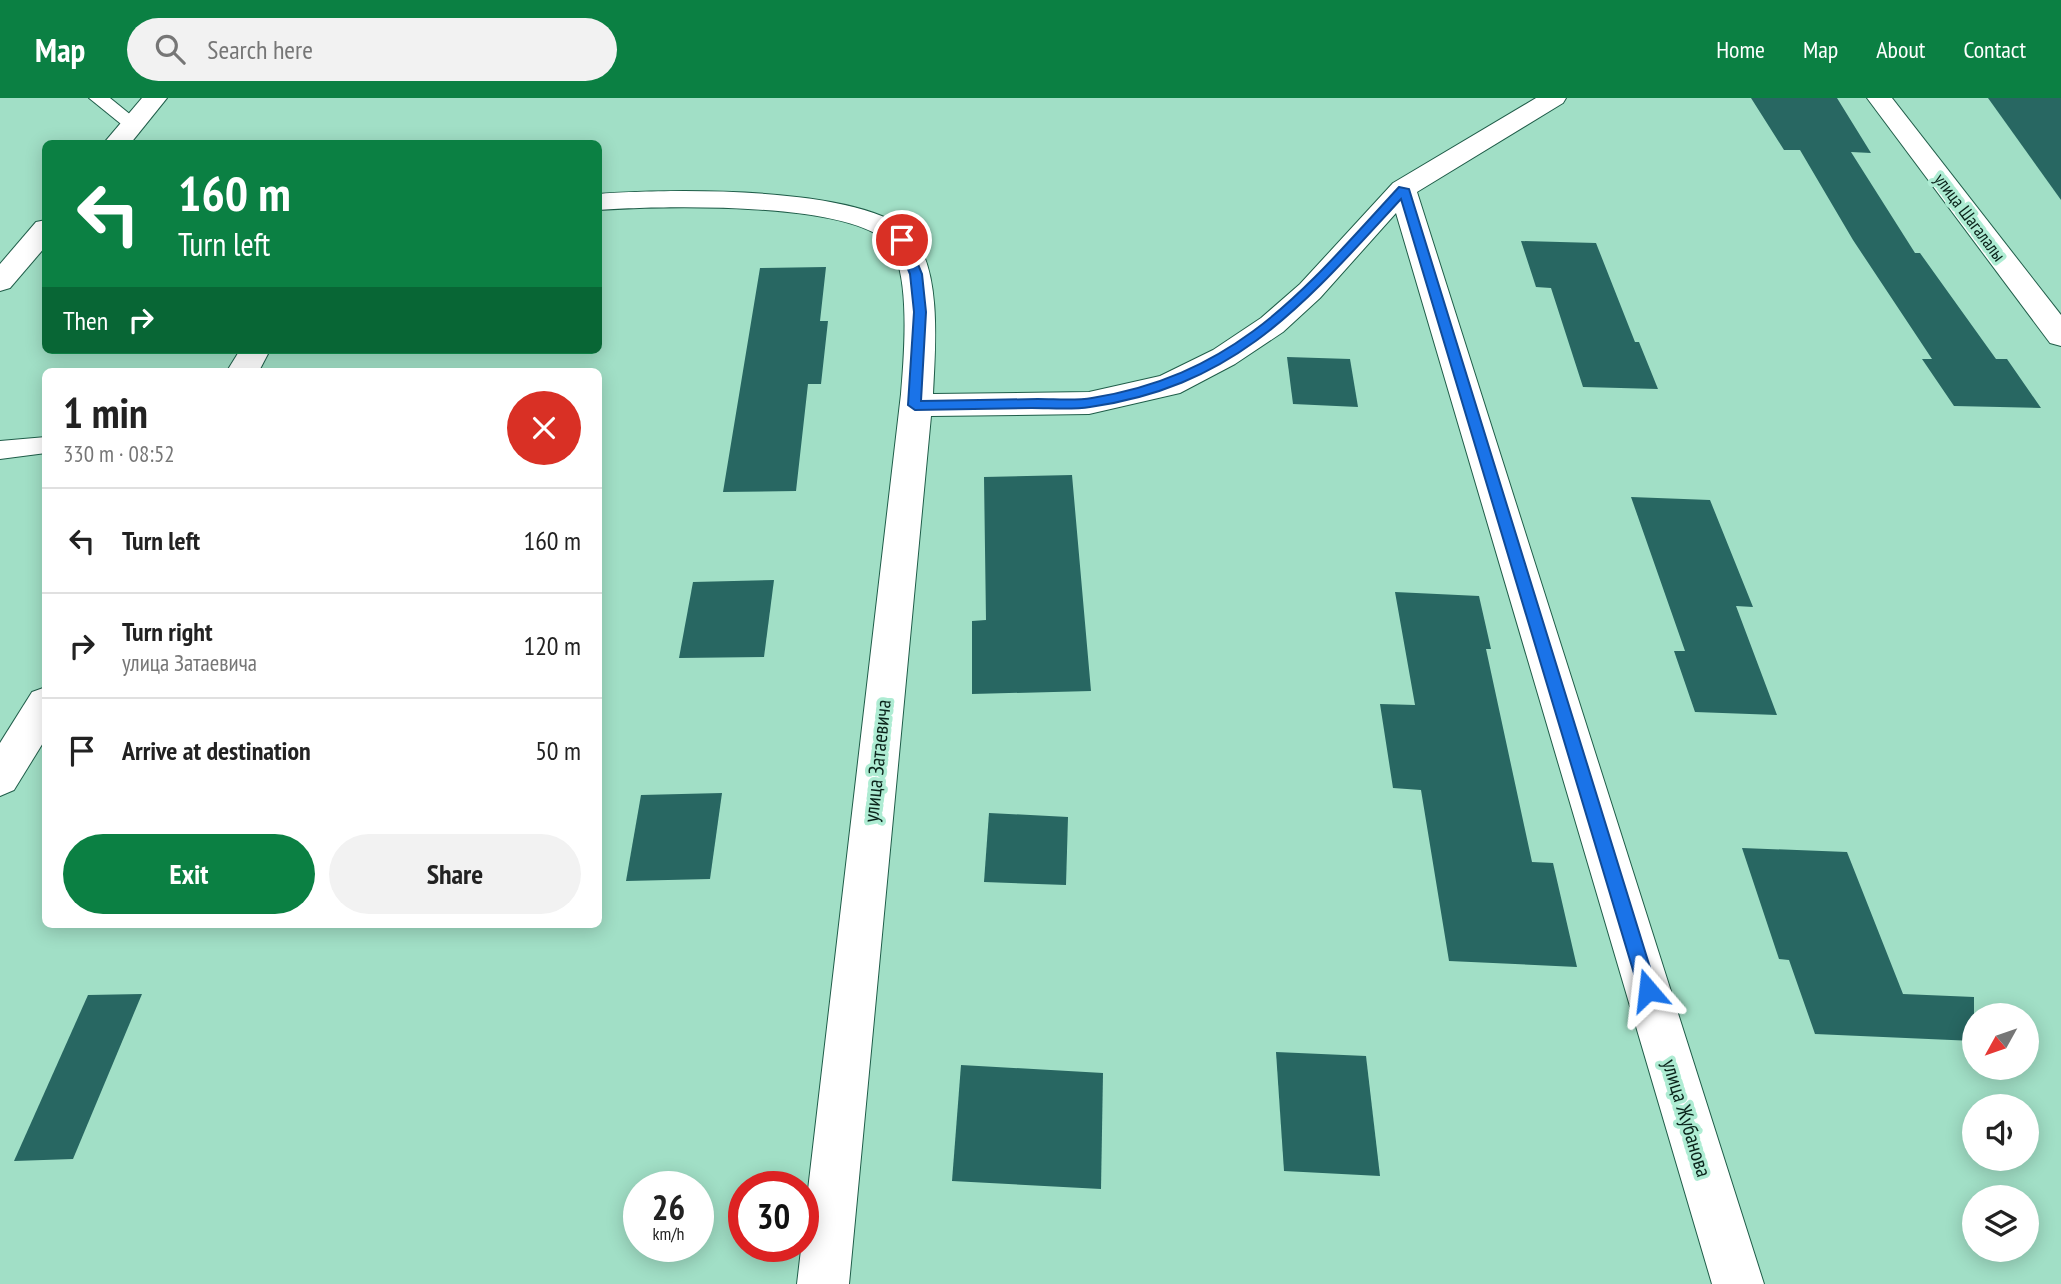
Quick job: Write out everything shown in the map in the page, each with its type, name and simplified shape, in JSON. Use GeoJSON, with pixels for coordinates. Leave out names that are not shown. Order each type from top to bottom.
{"type":"FeatureCollection","features":[{"type":"Feature","properties":{"kind":"street"},"geometry":{"type":"LineString","coordinates":[[119,140],[155,98]]}},
{"type":"Feature","properties":{"kind":"street"},"geometry":{"type":"LineString","coordinates":[[915,405],[1089,403],[1169,385],[1224,357],[1272,325],[1310,291],[1403,189],[1554,98]]}},
{"type":"Feature","properties":{"kind":"street","name":"улица Шагалалы"},"geometry":{"type":"LineString","coordinates":[[1880,98],[2061,336]]}},
{"type":"Feature","properties":{"kind":"street","name":"улица Жубанова"},"geometry":{"type":"LineString","coordinates":[[1403,189],[1738,1284]]}},
{"type":"Feature","properties":{"kind":"street","name":"улица Затаевича"},"geometry":{"type":"LineString","coordinates":[[602,202],[681,199],[797,206],[845,213],[882,224],[902,240],[916,274],[920,312],[914,438],[906,481],[823,1284]]}},
{"type":"Feature","properties":{"kind":"street"},"geometry":{"type":"LineString","coordinates":[[0,282],[42,233]]}},
{"type":"Feature","properties":{"kind":"street"},"geometry":{"type":"LineString","coordinates":[[0,778],[42,710]]}},
{"type":"Feature","properties":{"kind":"lane"},"geometry":{"type":"LineString","coordinates":[[98,98],[133,124]]}},
{"type":"Feature","properties":{"kind":"lane"},"geometry":{"type":"LineString","coordinates":[[0,450],[42,445]]}},
{"type":"Feature","properties":{"kind":"building"},"geometry":{"type":"Polygon","coordinates":[[[1751,98],[1837,98],[1871,153],[1851,152],[1915,253],[1920,253],[1996,359],[2007,359],[2041,408],[1954,406],[1922,359],[1932,359],[1853,240],[1800,150],[1784,150],[1751,98]]]}},
{"type":"Feature","properties":{"kind":"building"},"geometry":{"type":"Polygon","coordinates":[[[1988,98],[2061,98],[2061,200],[1988,98]]]}},
{"type":"Feature","properties":{"kind":"building"},"geometry":{"type":"Polygon","coordinates":[[[1521,241],[1596,243],[1635,342],[1639,342],[1658,389],[1583,387],[1551,288],[1536,287],[1521,241]]]}},
{"type":"Feature","properties":{"kind":"building"},"geometry":{"type":"Polygon","coordinates":[[[826,267],[820,321],[828,321],[821,384],[808,384],[796,491],[723,492],[760,268],[826,267]]]}},
{"type":"Feature","properties":{"kind":"building"},"geometry":{"type":"Polygon","coordinates":[[[1287,357],[1350,359],[1358,407],[1293,404],[1287,357]]]}},
{"type":"Feature","properties":{"kind":"building"},"geometry":{"type":"Polygon","coordinates":[[[1072,475],[1091,691],[972,694],[972,621],[986,620],[984,477],[1072,475]]]}},
{"type":"Feature","properties":{"kind":"building"},"geometry":{"type":"Polygon","coordinates":[[[1631,497],[1710,500],[1753,607],[1736,606],[1777,715],[1695,712],[1674,651],[1685,651],[1631,497]]]}},
{"type":"Feature","properties":{"kind":"building"},"geometry":{"type":"Polygon","coordinates":[[[774,580],[764,657],[679,658],[693,582],[774,580]]]}},
{"type":"Feature","properties":{"kind":"building"},"geometry":{"type":"Polygon","coordinates":[[[1395,592],[1479,596],[1491,649],[1486,649],[1532,862],[1553,863],[1577,967],[1449,961],[1421,790],[1393,788],[1380,704],[1415,705],[1395,592]]]}},
{"type":"Feature","properties":{"kind":"building"},"geometry":{"type":"Polygon","coordinates":[[[722,793],[710,879],[626,881],[641,795],[722,793]]]}},
{"type":"Feature","properties":{"kind":"building"},"geometry":{"type":"Polygon","coordinates":[[[989,813],[1068,817],[1066,885],[984,882],[989,813]]]}},
{"type":"Feature","properties":{"kind":"building"},"geometry":{"type":"Polygon","coordinates":[[[1742,848],[1847,852],[1903,994],[1974,997],[1974,1003],[1962,1003],[1962,1040],[1815,1034],[1789,960],[1779,959],[1742,848]]]}},
{"type":"Feature","properties":{"kind":"building"},"geometry":{"type":"Polygon","coordinates":[[[142,994],[73,1159],[14,1161],[88,995],[142,994]]]}},
{"type":"Feature","properties":{"kind":"building"},"geometry":{"type":"Polygon","coordinates":[[[1276,1052],[1366,1056],[1380,1176],[1284,1171],[1276,1052]]]}},
{"type":"Feature","properties":{"kind":"building"},"geometry":{"type":"Polygon","coordinates":[[[961,1065],[1103,1073],[1101,1189],[952,1181],[961,1065]]]}},
{"type":"Feature","properties":{"kind":"route"},"geometry":{"type":"LineString","coordinates":[[902,240],[916,274],[920,312],[915,405],[1089,403],[1169,385],[1224,357],[1272,325],[1310,291],[1403,189],[1648,990]]}}]}
